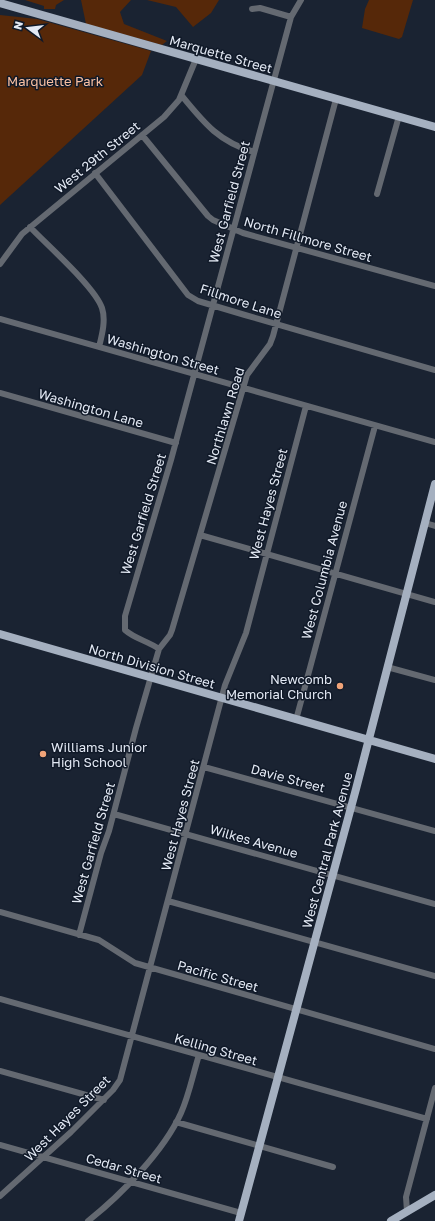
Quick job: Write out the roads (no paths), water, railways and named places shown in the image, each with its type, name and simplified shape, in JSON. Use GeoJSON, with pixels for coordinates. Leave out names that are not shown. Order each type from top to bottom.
{"type":"FeatureCollection","features":[{"type":"Feature","properties":{"kind":"main road","name":"Marquette Street"},"geometry":{"type":"LineString","coordinates":[[0,3],[274,82],[435,126]]}},
{"type":"Feature","properties":{"kind":"main road","name":"West Central Park Avenue"},"geometry":{"type":"LineString","coordinates":[[240,1217],[351,807],[435,484]]}},
{"type":"Feature","properties":{"kind":"main road","name":"North Division Street"},"geometry":{"type":"LineString","coordinates":[[0,634],[435,759]]}},
{"type":"Feature","properties":{"kind":"main road"},"geometry":{"type":"LineString","coordinates":[[391,1221],[435,1195]]}},
{"type":"Feature","properties":{"kind":"street","name":"West Garfield Street"},"geometry":{"type":"LineString","coordinates":[[79,935],[159,649],[148,642],[131,635],[125,630],[124,624],[136,577],[176,443],[291,17],[302,0]]}},
{"type":"Feature","properties":{"kind":"street"},"geometry":{"type":"LineString","coordinates":[[252,9],[260,8],[291,17]]}},
{"type":"Feature","properties":{"kind":"street","name":"West 29th Street"},"geometry":{"type":"LineString","coordinates":[[0,264],[10,248],[30,227],[164,117],[182,96],[196,59]]}},
{"type":"Feature","properties":{"kind":"street"},"geometry":{"type":"LineString","coordinates":[[182,96],[212,131],[224,140],[254,152]]}},
{"type":"Feature","properties":{"kind":"street","name":"Northlawn Road"},"geometry":{"type":"LineString","coordinates":[[159,649],[170,636],[172,630],[250,368],[270,344],[336,99]]}},
{"type":"Feature","properties":{"kind":"street"},"geometry":{"type":"LineString","coordinates":[[377,194],[399,116]]}},
{"type":"Feature","properties":{"kind":"street","name":"North Fillmore Street"},"geometry":{"type":"LineString","coordinates":[[142,134],[208,216],[213,220],[233,228],[296,247],[435,286]]}},
{"type":"Feature","properties":{"kind":"street","name":"Fillmore Lane"},"geometry":{"type":"LineString","coordinates":[[95,173],[182,288],[188,295],[198,301],[435,370]]}},
{"type":"Feature","properties":{"kind":"street"},"geometry":{"type":"LineString","coordinates":[[30,227],[97,298],[103,315],[102,337],[99,347]]}},
{"type":"Feature","properties":{"kind":"street","name":"Washington Street"},"geometry":{"type":"LineString","coordinates":[[0,319],[435,442]]}},
{"type":"Feature","properties":{"kind":"street","name":"Washington Lane"},"geometry":{"type":"LineString","coordinates":[[0,393],[176,443]]}},
{"type":"Feature","properties":{"kind":"street","name":"West Hayes Street"},"geometry":{"type":"LineString","coordinates":[[0,1196],[104,1100],[120,1080],[222,699],[231,668],[246,633],[306,406]]}},
{"type":"Feature","properties":{"kind":"street","name":"West Columbia Avenue"},"geometry":{"type":"LineString","coordinates":[[296,720],[375,426]]}},
{"type":"Feature","properties":{"kind":"street"},"geometry":{"type":"LineString","coordinates":[[425,523],[435,526]]}},
{"type":"Feature","properties":{"kind":"street"},"geometry":{"type":"LineString","coordinates":[[200,535],[435,602]]}},
{"type":"Feature","properties":{"kind":"street"},"geometry":{"type":"LineString","coordinates":[[387,667],[435,680]]}},
{"type":"Feature","properties":{"kind":"street","name":"Davie Street"},"geometry":{"type":"LineString","coordinates":[[204,767],[435,831]]}},
{"type":"Feature","properties":{"kind":"street","name":"Wilkes Avenue"},"geometry":{"type":"LineString","coordinates":[[114,814],[435,904]]}},
{"type":"Feature","properties":{"kind":"street"},"geometry":{"type":"LineString","coordinates":[[168,901],[435,976]]}},
{"type":"Feature","properties":{"kind":"street","name":"Pacific Street"},"geometry":{"type":"LineString","coordinates":[[0,912],[99,940],[135,963],[435,1049]]}},
{"type":"Feature","properties":{"kind":"street","name":"Kelling Street"},"geometry":{"type":"LineString","coordinates":[[0,999],[427,1120]]}},
{"type":"Feature","properties":{"kind":"street"},"geometry":{"type":"LineString","coordinates":[[88,1221],[102,1210],[154,1156],[181,1113],[199,1055]]}},
{"type":"Feature","properties":{"kind":"street"},"geometry":{"type":"LineString","coordinates":[[0,1071],[104,1100]]}},
{"type":"Feature","properties":{"kind":"street"},"geometry":{"type":"LineString","coordinates":[[408,1211],[406,1197],[435,1088]]}},
{"type":"Feature","properties":{"kind":"street"},"geometry":{"type":"LineString","coordinates":[[176,1122],[333,1167]]}},
{"type":"Feature","properties":{"kind":"street","name":"Cedar Street"},"geometry":{"type":"LineString","coordinates":[[0,1145],[130,1181],[240,1217]]}},
{"type":"Feature","properties":{"kind":"place","name":"Newcomb Memorial Church"},"geometry":{"type":"Point","coordinates":[340,686]}},
{"type":"Feature","properties":{"kind":"place","name":"Williams Junior High School"},"geometry":{"type":"Point","coordinates":[43,754]}},
{"type":"Feature","properties":{"kind":"park label","name":"Marquette Park"},"geometry":{"type":"Point","coordinates":[55,81]}}]}
